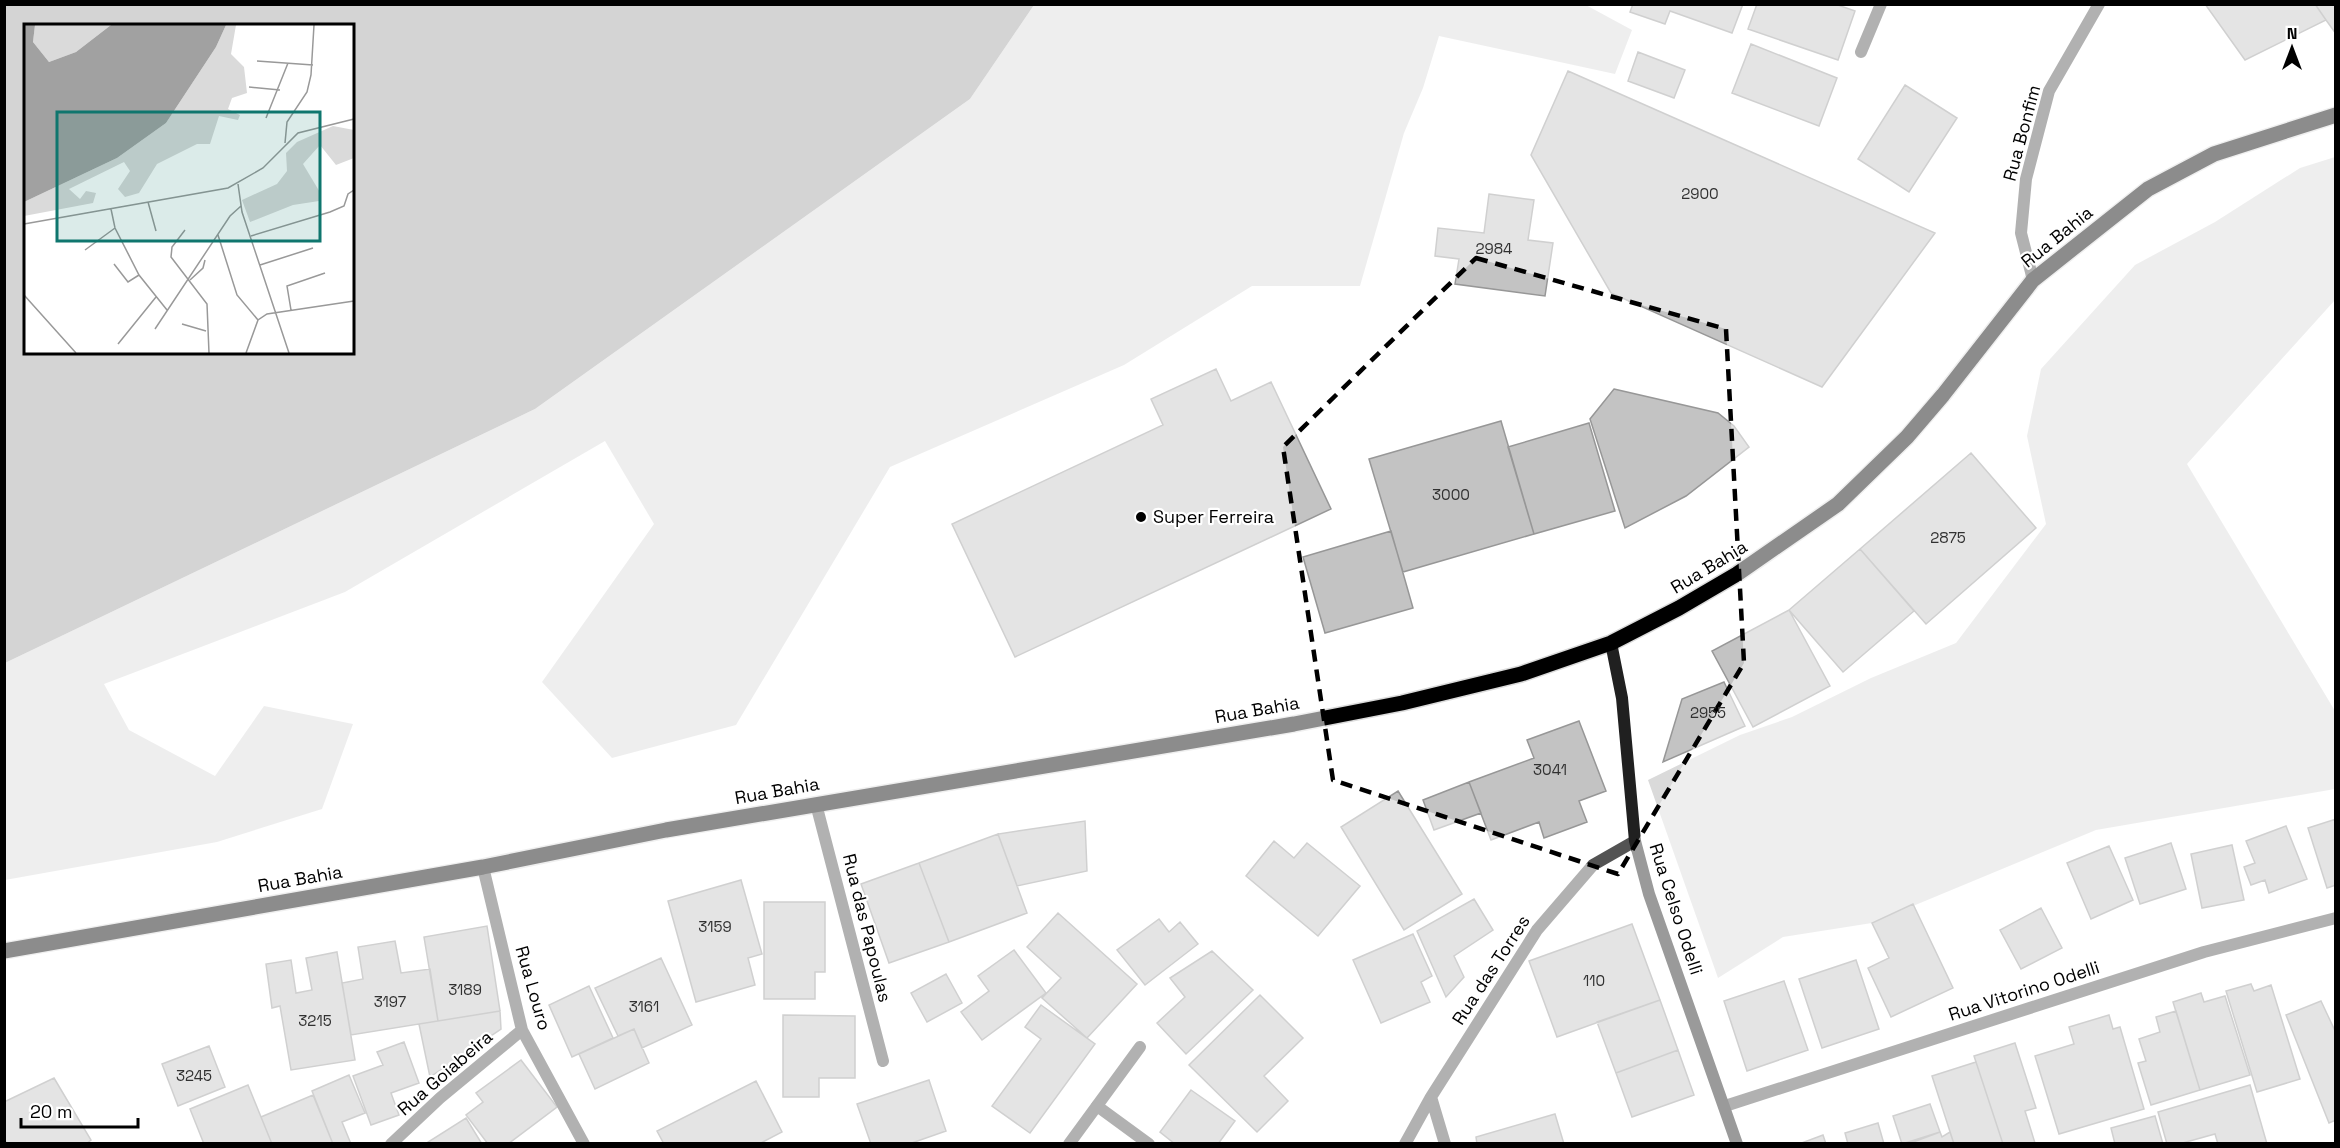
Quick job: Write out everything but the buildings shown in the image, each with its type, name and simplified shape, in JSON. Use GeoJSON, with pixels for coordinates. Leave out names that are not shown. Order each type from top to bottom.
{"type":"FeatureCollection","features":[{"type":"Feature","properties":{"kind":"main road","name":"Rua Bahia"},"geometry":{"type":"LineString","coordinates":[[4,951],[483,867],[666,830],[1257,731],[1391,705],[1521,674],[1611,643],[1679,608],[1737,574],[1838,504],[1907,437],[2033,280],[2158,184],[2214,154],[2336,115]]}},
{"type":"Feature","properties":{"kind":"street"},"geometry":{"type":"LineString","coordinates":[[1861,52],[1881,4]]}},
{"type":"Feature","properties":{"kind":"street","name":"Rua Bonfim"},"geometry":{"type":"LineString","coordinates":[[2033,280],[2021,233],[2026,179],[2049,91],[2099,4]]}},
{"type":"Feature","properties":{"kind":"street","name":"Rua Celso Odelli"},"geometry":{"type":"LineString","coordinates":[[1611,643],[1622,698],[1635,841],[1649,894],[1737,1143]]}},
{"type":"Feature","properties":{"kind":"street","name":"Rua das Papoulas"},"geometry":{"type":"LineString","coordinates":[[816,804],[883,1061]]}},
{"type":"Feature","properties":{"kind":"street","name":"Rua das Torres"},"geometry":{"type":"LineString","coordinates":[[1405,1143],[1431,1096],[1537,930],[1593,865],[1635,841]]}},
{"type":"Feature","properties":{"kind":"street","name":"Rua Louro"},"geometry":{"type":"LineString","coordinates":[[483,867],[522,1030],[584,1143]]}},
{"type":"Feature","properties":{"kind":"street","name":"Rua Vitorino Odelli"},"geometry":{"type":"LineString","coordinates":[[1725,1106],[2204,952],[2336,918]]}},
{"type":"Feature","properties":{"kind":"street","name":"Rua Goiabeira"},"geometry":{"type":"LineString","coordinates":[[391,1143],[440,1098],[522,1030]]}},
{"type":"Feature","properties":{"kind":"street"},"geometry":{"type":"LineString","coordinates":[[1069,1143],[1140,1047]]}},
{"type":"Feature","properties":{"kind":"street"},"geometry":{"type":"LineString","coordinates":[[1431,1096],[1445,1143]]}},
{"type":"Feature","properties":{"kind":"street"},"geometry":{"type":"LineString","coordinates":[[1097,1106],[1149,1143]]}},
{"type":"Feature","properties":{"kind":"highlighted area"},"geometry":{"type":"Polygon","coordinates":[[[1476,258],[1726,329],[1744,663],[1618,874],[1333,780],[1283,447],[1476,258]]]}},
{"type":"Feature","properties":{"kind":"shaded area"},"geometry":{"type":"Polygon","coordinates":[[[5,4],[1034,4],[970,99],[535,409],[5,663],[5,4]]]}},
{"type":"Feature","properties":{"kind":"shaded area"},"geometry":{"type":"Polygon","coordinates":[[[1584,4],[1632,30],[1615,74],[1439,36],[1423,88],[1404,133],[1360,286],[1252,286],[1124,365],[890,467],[736,725],[612,758],[542,682],[654,524],[605,441],[345,592],[104,684],[129,730],[215,776],[264,706],[353,724],[322,809],[217,842],[5,880],[5,663],[535,409],[970,99],[1034,5],[1584,4]]]}},
{"type":"Feature","properties":{"kind":"shaded area"},"geometry":{"type":"Polygon","coordinates":[[[2335,157],[2335,300],[2187,464],[2335,711],[2335,789],[2096,830],[1872,923],[1783,937],[1718,978],[1648,780],[1740,735],[1792,717],[1871,678],[1956,643],[2046,524],[2027,436],[2041,369],[2135,265],[2215,222],[2300,168],[2335,157]]]}},
{"type":"Feature","properties":{"kind":"place","name":"Super Ferreira"},"geometry":{"type":"Point","coordinates":[1141,517]}}]}
